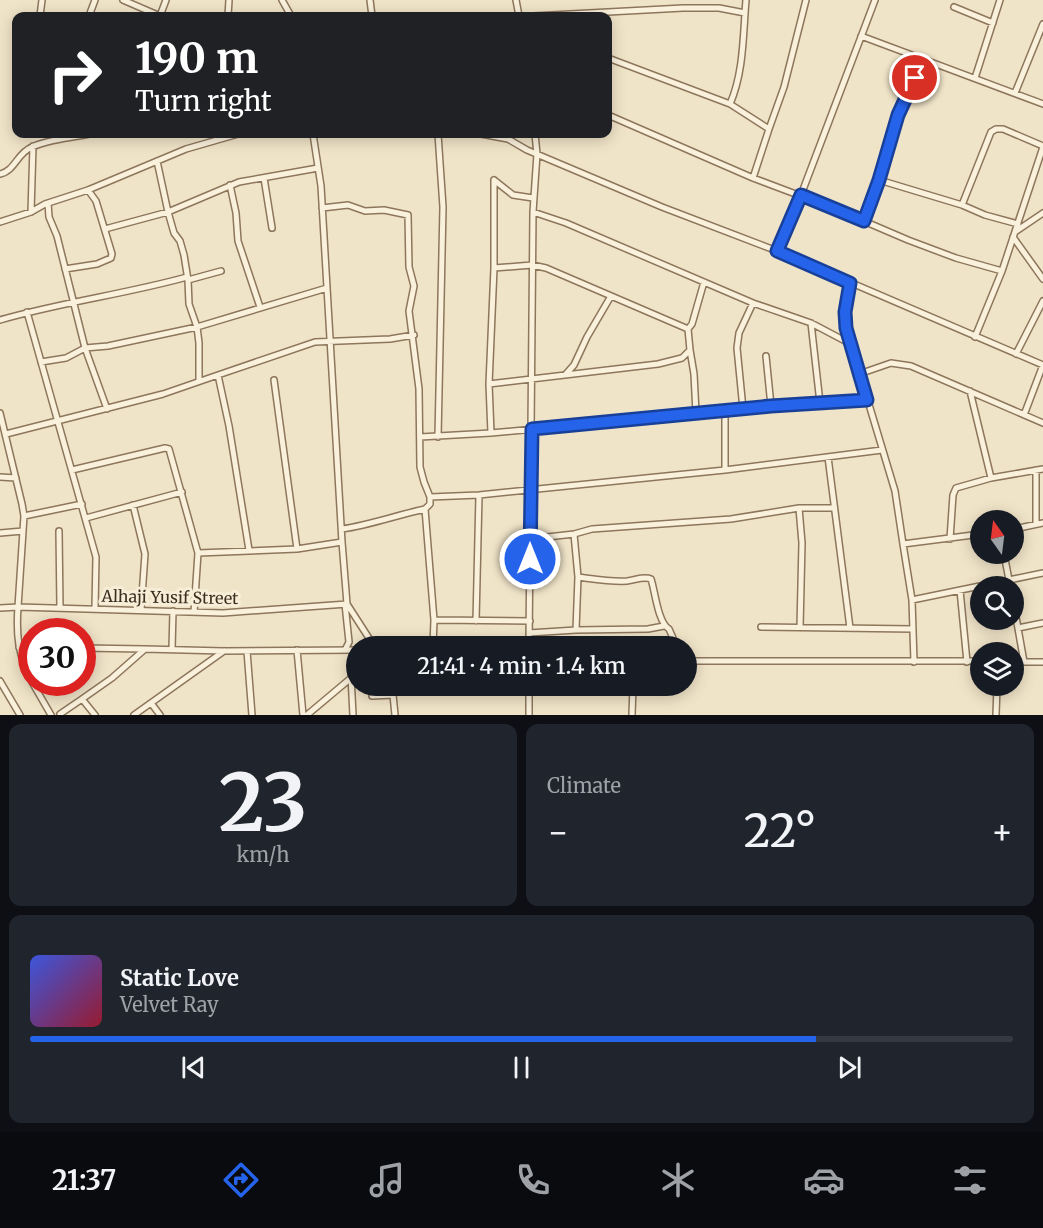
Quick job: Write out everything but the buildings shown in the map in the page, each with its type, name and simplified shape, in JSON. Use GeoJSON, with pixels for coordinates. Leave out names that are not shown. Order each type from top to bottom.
{"type":"FeatureCollection","features":[{"type":"Feature","properties":{"kind":"street"},"geometry":{"type":"LineString","coordinates":[[123,0],[151,12]]}},
{"type":"Feature","properties":{"kind":"street"},"geometry":{"type":"LineString","coordinates":[[730,104],[742,55],[747,0]]}},
{"type":"Feature","properties":{"kind":"street"},"geometry":{"type":"LineString","coordinates":[[753,178],[784,87],[806,0]]}},
{"type":"Feature","properties":{"kind":"street"},"geometry":{"type":"LineString","coordinates":[[777,251],[801,195],[875,0]]}},
{"type":"Feature","properties":{"kind":"street"},"geometry":{"type":"LineString","coordinates":[[975,78],[1000,0]]}},
{"type":"Feature","properties":{"kind":"street"},"geometry":{"type":"LineString","coordinates":[[954,7],[993,23]]}},
{"type":"Feature","properties":{"kind":"street"},"geometry":{"type":"LineString","coordinates":[[608,12],[719,8],[745,13]]}},
{"type":"Feature","properties":{"kind":"street"},"geometry":{"type":"LineString","coordinates":[[1016,93],[1043,24]]}},
{"type":"Feature","properties":{"kind":"street"},"geometry":{"type":"LineString","coordinates":[[861,36],[1043,104]]}},
{"type":"Feature","properties":{"kind":"street"},"geometry":{"type":"LineString","coordinates":[[1035,45],[1043,48]]}},
{"type":"Feature","properties":{"kind":"street"},"geometry":{"type":"LineString","coordinates":[[864,221],[898,115],[924,59]]}},
{"type":"Feature","properties":{"kind":"street"},"geometry":{"type":"LineString","coordinates":[[612,60],[730,104],[769,129]]}},
{"type":"Feature","properties":{"kind":"street"},"geometry":{"type":"LineString","coordinates":[[612,117],[753,178],[956,258],[1002,271]]}},
{"type":"Feature","properties":{"kind":"street"},"geometry":{"type":"LineString","coordinates":[[963,205],[991,132],[1003,129],[1043,146],[1002,271],[975,338]]}},
{"type":"Feature","properties":{"kind":"street"},"geometry":{"type":"LineString","coordinates":[[0,174],[9,172],[23,151],[33,146],[70,138]]}},
{"type":"Feature","properties":{"kind":"street"},"geometry":{"type":"LineString","coordinates":[[0,222],[88,190],[186,149],[224,138]]}},
{"type":"Feature","properties":{"kind":"street"},"geometry":{"type":"LineString","coordinates":[[96,648],[224,651],[345,650],[349,642],[322,208],[314,138]]}},
{"type":"Feature","properties":{"kind":"street"},"geometry":{"type":"LineString","coordinates":[[438,138],[444,207],[438,437]]}},
{"type":"Feature","properties":{"kind":"street"},"geometry":{"type":"LineString","coordinates":[[503,138],[662,207],[777,251],[975,338],[1043,365],[1024,415]]}},
{"type":"Feature","properties":{"kind":"street"},"geometry":{"type":"LineString","coordinates":[[528,636],[532,429],[532,212],[537,154],[535,138]]}},
{"type":"Feature","properties":{"kind":"street"},"geometry":{"type":"LineString","coordinates":[[31,212],[33,146]]}},
{"type":"Feature","properties":{"kind":"street"},"geometry":{"type":"LineString","coordinates":[[157,161],[168,212],[174,233],[182,247],[188,278],[189,304],[197,327],[199,343],[199,381]]}},
{"type":"Feature","properties":{"kind":"street"},"geometry":{"type":"LineString","coordinates":[[105,229],[168,212],[230,185],[318,168]]}},
{"type":"Feature","properties":{"kind":"street"},"geometry":{"type":"LineString","coordinates":[[264,178],[272,228]]}},
{"type":"Feature","properties":{"kind":"street"},"geometry":{"type":"LineString","coordinates":[[491,433],[489,384],[494,268],[494,180],[513,195],[533,198]]}},
{"type":"Feature","properties":{"kind":"street"},"geometry":{"type":"LineString","coordinates":[[879,180],[1018,224]]}},
{"type":"Feature","properties":{"kind":"street"},"geometry":{"type":"LineString","coordinates":[[230,185],[236,213],[238,241],[260,307]]}},
{"type":"Feature","properties":{"kind":"street"},"geometry":{"type":"LineString","coordinates":[[65,269],[103,262],[111,258],[112,254],[96,201],[88,190]]}},
{"type":"Feature","properties":{"kind":"street"},"geometry":{"type":"LineString","coordinates":[[48,203],[49,217],[57,236],[85,348],[107,408]]}},
{"type":"Feature","properties":{"kind":"street"},"geometry":{"type":"LineString","coordinates":[[322,208],[348,205],[364,211],[384,210],[408,215],[409,267],[414,286],[409,311],[414,335],[419,389],[421,475],[430,496],[430,504],[426,509],[342,529]]}},
{"type":"Feature","properties":{"kind":"street"},"geometry":{"type":"LineString","coordinates":[[532,212],[566,223],[753,303],[812,324],[849,343]]}},
{"type":"Feature","properties":{"kind":"street"},"geometry":{"type":"LineString","coordinates":[[1014,235],[1043,213]]}},
{"type":"Feature","properties":{"kind":"street"},"geometry":{"type":"LineString","coordinates":[[1014,235],[1043,279]]}},
{"type":"Feature","properties":{"kind":"street"},"geometry":{"type":"LineString","coordinates":[[494,268],[532,265],[546,268],[688,329]]}},
{"type":"Feature","properties":{"kind":"street"},"geometry":{"type":"LineString","coordinates":[[0,320],[27,312],[141,290],[221,271]]}},
{"type":"Feature","properties":{"kind":"street"},"geometry":{"type":"LineString","coordinates":[[696,413],[688,329],[692,324],[704,282]]}},
{"type":"Feature","properties":{"kind":"street"},"geometry":{"type":"LineString","coordinates":[[850,283],[845,312],[849,343],[894,491],[912,600],[914,662]]}},
{"type":"Feature","properties":{"kind":"street"},"geometry":{"type":"LineString","coordinates":[[41,362],[66,358],[85,348],[108,346],[197,327],[327,288]]}},
{"type":"Feature","properties":{"kind":"street"},"geometry":{"type":"LineString","coordinates":[[566,374],[574,365],[587,336],[611,296]]}},
{"type":"Feature","properties":{"kind":"street"},"geometry":{"type":"LineString","coordinates":[[1016,354],[1043,301]]}},
{"type":"Feature","properties":{"kind":"street"},"geometry":{"type":"LineString","coordinates":[[743,409],[737,348],[739,333],[753,303]]}},
{"type":"Feature","properties":{"kind":"street"},"geometry":{"type":"LineString","coordinates":[[27,312],[96,557],[95,608]]}},
{"type":"Feature","properties":{"kind":"street"},"geometry":{"type":"LineString","coordinates":[[812,324],[820,403]]}},
{"type":"Feature","properties":{"kind":"street"},"geometry":{"type":"LineString","coordinates":[[6,434],[163,394],[303,345],[330,341],[390,339],[414,335]]}},
{"type":"Feature","properties":{"kind":"street"},"geometry":{"type":"LineString","coordinates":[[489,384],[658,364],[682,358],[690,350]]}},
{"type":"Feature","properties":{"kind":"street"},"geometry":{"type":"LineString","coordinates":[[766,356],[771,406]]}},
{"type":"Feature","properties":{"kind":"street"},"geometry":{"type":"LineString","coordinates":[[859,374],[891,363],[899,363],[1043,423]]}},
{"type":"Feature","properties":{"kind":"street"},"geometry":{"type":"LineString","coordinates":[[218,375],[229,426],[249,550]]}},
{"type":"Feature","properties":{"kind":"street"},"geometry":{"type":"LineString","coordinates":[[274,380],[297,549]]}},
{"type":"Feature","properties":{"kind":"street"},"geometry":{"type":"LineString","coordinates":[[970,391],[991,478]]}},
{"type":"Feature","properties":{"kind":"street"},"geometry":{"type":"LineString","coordinates":[[420,437],[491,433],[771,406],[867,400]]}},
{"type":"Feature","properties":{"kind":"street"},"geometry":{"type":"LineString","coordinates":[[725,411],[725,470]]}},
{"type":"Feature","properties":{"kind":"street"},"geometry":{"type":"LineString","coordinates":[[0,413],[24,516],[16,629],[18,641]]}},
{"type":"Feature","properties":{"kind":"street"},"geometry":{"type":"LineString","coordinates":[[72,470],[168,448],[170,450],[198,553],[194,612]]}},
{"type":"Feature","properties":{"kind":"street"},"geometry":{"type":"LineString","coordinates":[[430,496],[479,495],[530,490],[725,470],[882,450]]}},
{"type":"Feature","properties":{"kind":"street"},"geometry":{"type":"LineString","coordinates":[[828,457],[850,628]]}},
{"type":"Feature","properties":{"kind":"street"},"geometry":{"type":"LineString","coordinates":[[950,539],[954,491],[957,488],[991,478],[1043,469]]}},
{"type":"Feature","properties":{"kind":"street"},"geometry":{"type":"LineString","coordinates":[[1024,527],[1040,524],[1036,470]]}},
{"type":"Feature","properties":{"kind":"street"},"geometry":{"type":"LineString","coordinates":[[0,477],[16,478]]}},
{"type":"Feature","properties":{"kind":"street"},"geometry":{"type":"LineString","coordinates":[[86,518],[182,492]]}},
{"type":"Feature","properties":{"kind":"street"},"geometry":{"type":"LineString","coordinates":[[476,621],[479,495]]}},
{"type":"Feature","properties":{"kind":"street"},"geometry":{"type":"LineString","coordinates":[[24,516],[82,504]]}},
{"type":"Feature","properties":{"kind":"street"},"geometry":{"type":"LineString","coordinates":[[133,505],[145,554],[141,610]]}},
{"type":"Feature","properties":{"kind":"street"},"geometry":{"type":"LineString","coordinates":[[530,539],[574,534],[592,529],[731,519],[799,508],[834,507]]}},
{"type":"Feature","properties":{"kind":"street"},"geometry":{"type":"LineString","coordinates":[[799,508],[802,543],[800,627]]}},
{"type":"Feature","properties":{"kind":"street"},"geometry":{"type":"LineString","coordinates":[[426,509],[433,636]]}},
{"type":"Feature","properties":{"kind":"street"},"geometry":{"type":"LineString","coordinates":[[0,533],[23,531]]}},
{"type":"Feature","properties":{"kind":"street"},"geometry":{"type":"LineString","coordinates":[[59,531],[60,608]]}},
{"type":"Feature","properties":{"kind":"street"},"geometry":{"type":"LineString","coordinates":[[574,534],[578,577],[576,630]]}},
{"type":"Feature","properties":{"kind":"street"},"geometry":{"type":"LineString","coordinates":[[903,544],[970,536]]}},
{"type":"Feature","properties":{"kind":"street"},"geometry":{"type":"LineString","coordinates":[[198,553],[297,549],[342,542]]}},
{"type":"Feature","properties":{"kind":"street"},"geometry":{"type":"LineString","coordinates":[[1024,579],[1043,573]]}},
{"type":"Feature","properties":{"kind":"street"},"geometry":{"type":"LineString","coordinates":[[578,577],[629,581],[647,577],[651,579],[664,627]]}},
{"type":"Feature","properties":{"kind":"street"},"geometry":{"type":"LineString","coordinates":[[912,600],[970,589]]}},
{"type":"Feature","properties":{"kind":"street"},"geometry":{"type":"LineString","coordinates":[[697,661],[967,662],[960,590]]}},
{"type":"Feature","properties":{"kind":"street"},"geometry":{"type":"LineString","coordinates":[[346,604],[367,636]]}},
{"type":"Feature","properties":{"kind":"street","name":"Alhaji Yusif Street"},"geometry":{"type":"LineString","coordinates":[[0,608],[95,608],[223,613],[346,604]]}},
{"type":"Feature","properties":{"kind":"street"},"geometry":{"type":"LineString","coordinates":[[172,650],[173,611]]}},
{"type":"Feature","properties":{"kind":"street"},"geometry":{"type":"LineString","coordinates":[[434,620],[530,621]]}},
{"type":"Feature","properties":{"kind":"street"},"geometry":{"type":"LineString","coordinates":[[1024,627],[1043,623]]}},
{"type":"Feature","properties":{"kind":"street"},"geometry":{"type":"LineString","coordinates":[[528,633],[664,627],[669,629],[672,636]]}},
{"type":"Feature","properties":{"kind":"street"},"geometry":{"type":"LineString","coordinates":[[761,627],[913,629]]}},
{"type":"Feature","properties":{"kind":"street"},"geometry":{"type":"LineString","coordinates":[[60,715],[112,678],[145,649]]}},
{"type":"Feature","properties":{"kind":"street"},"geometry":{"type":"LineString","coordinates":[[297,650],[305,715]]}},
{"type":"Feature","properties":{"kind":"street"},"geometry":{"type":"LineString","coordinates":[[134,715],[224,651]]}},
{"type":"Feature","properties":{"kind":"street"},"geometry":{"type":"LineString","coordinates":[[247,651],[252,715]]}},
{"type":"Feature","properties":{"kind":"street"},"geometry":{"type":"LineString","coordinates":[[1024,662],[1043,662]]}},
{"type":"Feature","properties":{"kind":"street"},"geometry":{"type":"LineString","coordinates":[[0,681],[20,715]]}},
{"type":"Feature","properties":{"kind":"street"},"geometry":{"type":"LineString","coordinates":[[305,715],[346,681]]}},
{"type":"Feature","properties":{"kind":"street"},"geometry":{"type":"LineString","coordinates":[[40,696],[51,715]]}},
{"type":"Feature","properties":{"kind":"street"},"geometry":{"type":"LineString","coordinates":[[353,696],[353,715]]}},
{"type":"Feature","properties":{"kind":"street"},"geometry":{"type":"LineString","coordinates":[[393,696],[396,715]]}},
{"type":"Feature","properties":{"kind":"street"},"geometry":{"type":"LineString","coordinates":[[529,696],[529,715]]}},
{"type":"Feature","properties":{"kind":"street"},"geometry":{"type":"LineString","coordinates":[[632,715],[633,696]]}},
{"type":"Feature","properties":{"kind":"street"},"geometry":{"type":"LineString","coordinates":[[996,715],[997,696]]}},
{"type":"Feature","properties":{"kind":"street"},"geometry":{"type":"LineString","coordinates":[[82,699],[95,715]]}},
{"type":"Feature","properties":{"kind":"street"},"geometry":{"type":"LineString","coordinates":[[151,703],[160,715]]}},
{"type":"Feature","properties":{"kind":"route"},"geometry":{"type":"LineString","coordinates":[[530,559],[532,429],[771,406],[867,400],[846,328],[845,312],[850,283],[777,251],[801,195],[864,221],[898,115],[915,78]]}}]}
